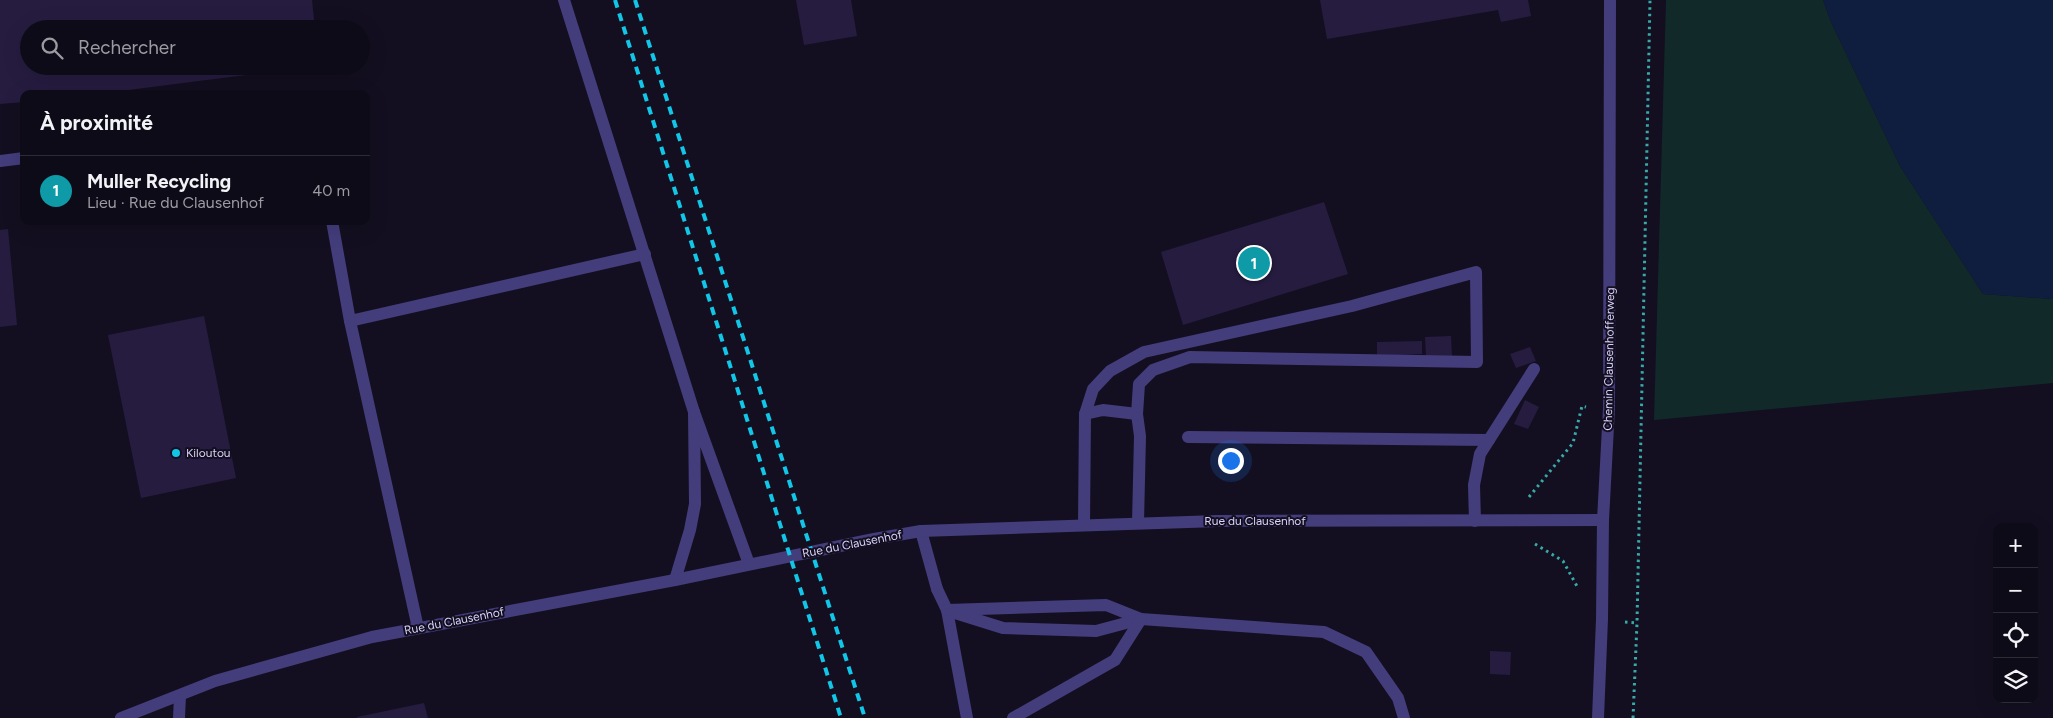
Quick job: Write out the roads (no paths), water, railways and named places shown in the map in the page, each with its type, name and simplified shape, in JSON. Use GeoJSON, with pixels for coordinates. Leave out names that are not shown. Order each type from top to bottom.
{"type":"FeatureCollection","features":[{"type":"Feature","properties":{"kind":"street"},"geometry":{"type":"LineString","coordinates":[[564,0],[694,412],[750,564]]}},
{"type":"Feature","properties":{"kind":"street","name":"Chemin Clausenhofferweg"},"geometry":{"type":"LineString","coordinates":[[1598,718],[1602,620],[1603,520],[1609,408],[1610,0]]}},
{"type":"Feature","properties":{"kind":"street"},"geometry":{"type":"LineString","coordinates":[[0,161],[20,158]]}},
{"type":"Feature","properties":{"kind":"street"},"geometry":{"type":"LineString","coordinates":[[333,225],[350,321],[418,628]]}},
{"type":"Feature","properties":{"kind":"street"},"geometry":{"type":"LineString","coordinates":[[350,321],[645,254]]}},
{"type":"Feature","properties":{"kind":"street"},"geometry":{"type":"LineString","coordinates":[[1084,525],[1085,414],[1093,389],[1110,371],[1144,352],[1352,306],[1476,272],[1477,362],[1190,357],[1153,370],[1138,384],[1137,414],[1140,436],[1138,522]]}},
{"type":"Feature","properties":{"kind":"street"},"geometry":{"type":"LineString","coordinates":[[1475,521],[1474,485],[1480,454],[1534,370]]}},
{"type":"Feature","properties":{"kind":"street"},"geometry":{"type":"LineString","coordinates":[[1085,414],[1102,410],[1137,414]]}},
{"type":"Feature","properties":{"kind":"street"},"geometry":{"type":"LineString","coordinates":[[674,580],[690,530],[695,504],[694,412]]}},
{"type":"Feature","properties":{"kind":"street"},"geometry":{"type":"LineString","coordinates":[[1188,437],[1489,440]]}},
{"type":"Feature","properties":{"kind":"street","name":"Rue du Clausenhof"},"geometry":{"type":"LineString","coordinates":[[124,718],[225,678],[372,637],[674,580],[874,538],[921,531],[1138,522],[1603,520]]}},
{"type":"Feature","properties":{"kind":"street"},"geometry":{"type":"LineString","coordinates":[[921,531],[937,589],[947,610],[968,718]]}},
{"type":"Feature","properties":{"kind":"street"},"geometry":{"type":"LineString","coordinates":[[947,610],[1106,605],[1141,619],[1324,632],[1366,652],[1398,698],[1404,718]]}},
{"type":"Feature","properties":{"kind":"street"},"geometry":{"type":"LineString","coordinates":[[947,610],[1003,628],[1096,631],[1141,619]]}},
{"type":"Feature","properties":{"kind":"street"},"geometry":{"type":"LineString","coordinates":[[1013,718],[1115,660],[1141,619]]}},
{"type":"Feature","properties":{"kind":"street"},"geometry":{"type":"LineString","coordinates":[[179,718],[180,696]]}},
{"type":"Feature","properties":{"kind":"water"},"geometry":{"type":"Polygon","coordinates":[[[1823,0],[2053,0],[2053,299],[1983,294],[1900,166],[1831,22],[1823,0]]]}},
{"type":"Feature","properties":{"kind":"railway"},"geometry":{"type":"LineString","coordinates":[[615,0],[841,718]]}},
{"type":"Feature","properties":{"kind":"railway"},"geometry":{"type":"LineString","coordinates":[[635,0],[865,718]]}},
{"type":"Feature","properties":{"kind":"place","name":"Muller Recycling"},"geometry":{"type":"Point","coordinates":[1254,263]}},
{"type":"Feature","properties":{"kind":"place","name":"Kiloutou"},"geometry":{"type":"Point","coordinates":[176,453]}}]}
